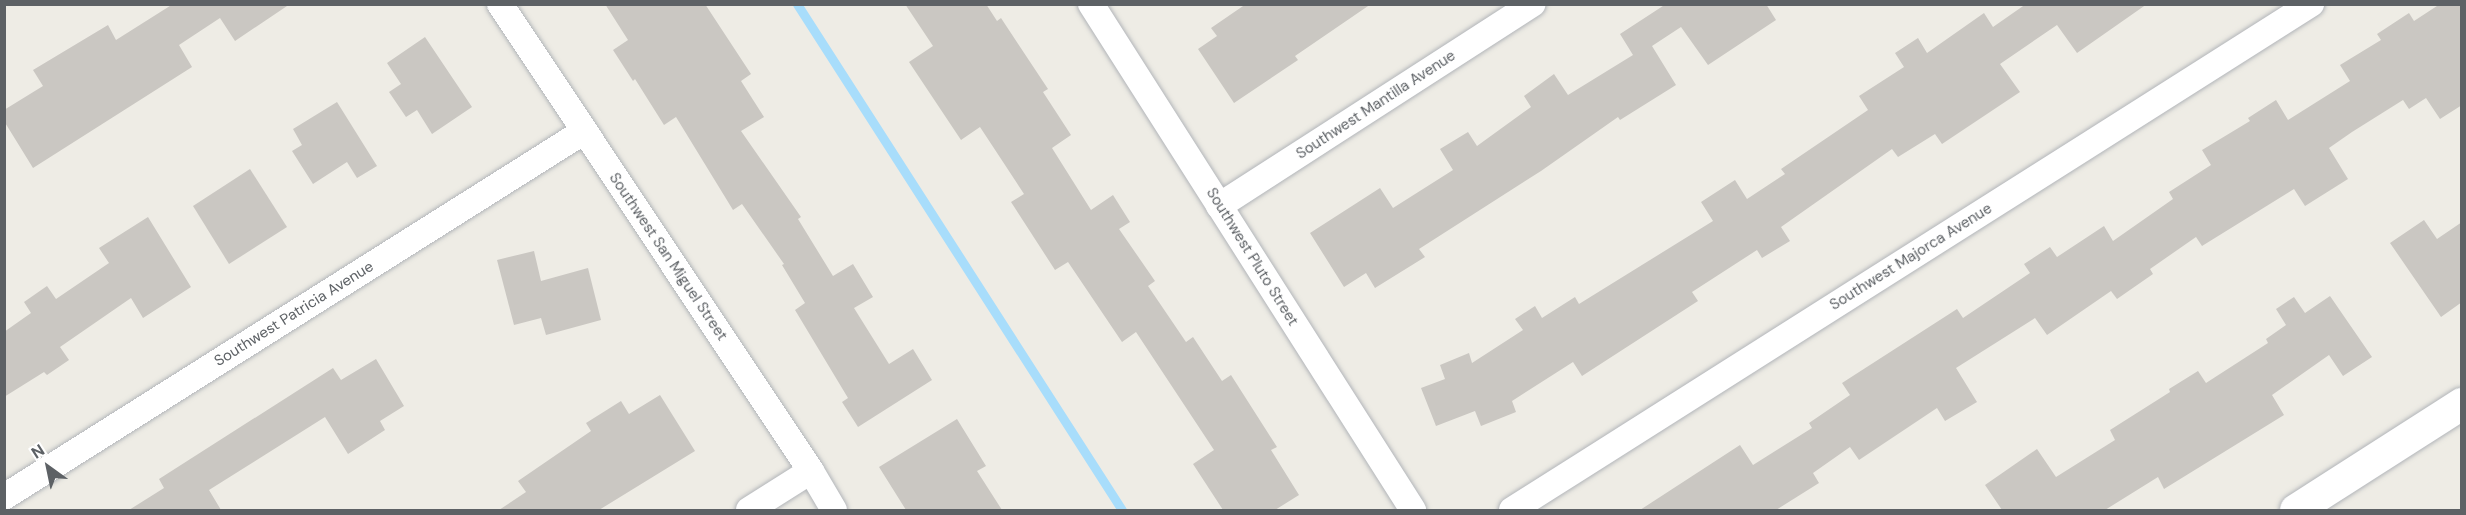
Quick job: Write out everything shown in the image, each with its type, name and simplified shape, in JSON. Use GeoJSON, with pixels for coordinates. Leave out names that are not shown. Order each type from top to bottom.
{"type":"FeatureCollection","features":[{"type":"Feature","properties":{"kind":"street","name":"Southwest San Miguel Street"},"geometry":{"type":"LineString","coordinates":[[500,4],[583,132],[811,471],[834,510]]}},
{"type":"Feature","properties":{"kind":"street","name":"Southwest Pluto Street"},"geometry":{"type":"LineString","coordinates":[[1091,4],[1413,510]]}},
{"type":"Feature","properties":{"kind":"street","name":"Southwest Mantilla Avenue"},"geometry":{"type":"LineString","coordinates":[[1219,206],[1533,4]]}},
{"type":"Feature","properties":{"kind":"street","name":"Southwest Majorca Avenue"},"geometry":{"type":"LineString","coordinates":[[1512,510],[2311,4]]}},
{"type":"Feature","properties":{"kind":"street","name":"Southwest Patricia Avenue"},"geometry":{"type":"LineString","coordinates":[[4,497],[583,132]]}},
{"type":"Feature","properties":{"kind":"street"},"geometry":{"type":"LineString","coordinates":[[2296,510],[2462,404]]}},
{"type":"Feature","properties":{"kind":"street"},"geometry":{"type":"LineString","coordinates":[[749,510],[811,471]]}},
{"type":"Feature","properties":{"kind":"building"},"geometry":{"type":"Polygon","coordinates":[[[173,4],[290,4],[235,41],[220,18],[179,45],[192,67],[33,168],[4,121],[4,110],[43,86],[33,70],[108,25],[116,40],[173,4]]]}},
{"type":"Feature","properties":{"kind":"building"},"geometry":{"type":"Polygon","coordinates":[[[605,4],[705,4],[751,74],[741,81],[764,117],[741,131],[801,217],[798,219],[833,276],[853,264],[873,297],[854,308],[889,364],[913,349],[932,380],[858,427],[842,402],[848,398],[795,310],[805,303],[782,265],[784,264],[742,204],[733,210],[676,117],[664,125],[635,79],[633,81],[613,50],[628,40],[605,4]]]}},
{"type":"Feature","properties":{"kind":"building"},"geometry":{"type":"Polygon","coordinates":[[[905,4],[986,4],[997,21],[1001,18],[1048,89],[1043,92],[1071,135],[1052,148],[1091,210],[1113,195],[1130,222],[1119,229],[1155,281],[1148,286],[1186,342],[1193,337],[1222,381],[1231,375],[1277,447],[1271,450],[1299,495],[1275,510],[1223,510],[1193,464],[1214,450],[1136,332],[1122,342],[1068,262],[1055,270],[1011,202],[1024,194],[980,127],[961,140],[909,62],[933,46],[905,4]]]}},
{"type":"Feature","properties":{"kind":"building"},"geometry":{"type":"Polygon","coordinates":[[[1246,4],[1371,4],[1295,56],[1298,60],[1234,103],[1198,49],[1217,36],[1211,28],[1246,4]]]}},
{"type":"Feature","properties":{"kind":"building"},"geometry":{"type":"Polygon","coordinates":[[[1666,4],[1766,4],[1776,20],[1708,65],[1681,27],[1652,46],[1676,85],[1620,120],[1618,117],[1541,171],[1419,249],[1425,257],[1375,288],[1366,273],[1344,287],[1310,233],[1380,188],[1393,208],[1453,170],[1440,149],[1468,132],[1477,146],[1531,107],[1524,96],[1554,74],[1568,95],[1633,55],[1620,34],[1666,4]]]}},
{"type":"Feature","properties":{"kind":"building"},"geometry":{"type":"Polygon","coordinates":[[[2026,4],[2147,4],[2077,53],[2057,25],[2000,64],[2020,92],[1942,144],[1935,134],[1898,157],[1892,149],[1781,227],[1790,241],[1762,258],[1757,250],[1692,292],[1698,301],[1582,376],[1573,362],[1512,401],[1516,412],[1481,426],[1475,411],[1436,426],[1421,388],[1445,379],[1440,365],[1469,353],[1472,363],[1523,330],[1515,319],[1535,306],[1542,318],[1575,297],[1579,304],[1713,221],[1701,202],[1735,180],[1747,199],[1785,174],[1781,169],[1868,110],[1859,96],[1904,67],[1895,53],[1918,38],[1927,53],[1984,13],[1993,27],[2026,4]]]}},
{"type":"Feature","properties":{"kind":"building"},"geometry":{"type":"Polygon","coordinates":[[[2440,4],[2462,4],[2462,105],[2440,119],[2426,98],[2409,109],[2403,100],[2352,132],[2329,148],[2348,179],[2305,206],[2294,189],[2202,246],[2196,237],[2150,269],[2153,274],[2117,299],[2111,291],[2047,335],[2035,318],[1956,368],[1977,402],[1945,421],[1937,408],[1859,460],[1850,447],[1813,473],[1819,483],[1776,510],[1640,510],[1740,445],[1753,465],[1812,428],[1809,423],[1850,395],[1842,383],[1957,309],[1963,318],[2030,273],[2024,264],[2050,247],[2057,257],[2104,226],[2113,241],[2173,199],[2169,192],[2211,165],[2202,150],[2250,121],[2248,118],[2276,100],[2288,120],[2350,81],[2340,65],[2381,40],[2377,34],[2409,13],[2414,21],[2440,4]]]}},
{"type":"Feature","properties":{"kind":"building"},"geometry":{"type":"Polygon","coordinates":[[[425,37],[472,107],[432,134],[417,110],[406,117],[389,92],[401,84],[387,63],[425,37]]]}},
{"type":"Feature","properties":{"kind":"building"},"geometry":{"type":"Polygon","coordinates":[[[337,102],[377,166],[357,178],[347,162],[313,184],[292,151],[302,145],[293,129],[337,102]]]}},
{"type":"Feature","properties":{"kind":"building"},"geometry":{"type":"Polygon","coordinates":[[[250,169],[287,227],[229,264],[193,206],[250,169]]]}},
{"type":"Feature","properties":{"kind":"building"},"geometry":{"type":"Polygon","coordinates":[[[148,217],[191,287],[143,318],[131,298],[60,347],[69,360],[47,375],[44,372],[4,397],[4,332],[31,313],[24,302],[47,286],[56,299],[109,263],[99,248],[148,217]]]}},
{"type":"Feature","properties":{"kind":"building"},"geometry":{"type":"Polygon","coordinates":[[[2424,220],[2437,239],[2462,222],[2462,302],[2441,317],[2390,243],[2424,220]]]}},
{"type":"Feature","properties":{"kind":"building"},"geometry":{"type":"Polygon","coordinates":[[[534,251],[541,281],[588,268],[601,320],[546,335],[541,318],[514,325],[497,260],[534,251]]]}},
{"type":"Feature","properties":{"kind":"building"},"geometry":{"type":"Polygon","coordinates":[[[2330,296],[2372,357],[2343,376],[2329,355],[2272,395],[2284,415],[2164,489],[2158,477],[2105,510],[2002,510],[1985,485],[2037,449],[2056,477],[2115,440],[2110,430],[2170,392],[2169,389],[2198,371],[2206,383],[2268,343],[2266,339],[2286,325],[2276,309],[2294,297],[2305,313],[2330,296]]]}},
{"type":"Feature","properties":{"kind":"building"},"geometry":{"type":"Polygon","coordinates":[[[376,359],[404,406],[380,421],[385,430],[348,454],[325,417],[209,490],[221,510],[129,510],[164,488],[159,479],[333,368],[341,380],[376,359]]]}},
{"type":"Feature","properties":{"kind":"building"},"geometry":{"type":"Polygon","coordinates":[[[660,395],[695,451],[599,510],[499,510],[526,492],[518,481],[591,431],[586,423],[621,401],[629,414],[660,395]]]}},
{"type":"Feature","properties":{"kind":"building"},"geometry":{"type":"Polygon","coordinates":[[[957,419],[986,466],[977,471],[1002,510],[906,510],[879,467],[957,419]]]}},
{"type":"Feature","properties":{"kind":"waterway"},"geometry":{"type":"LineString","coordinates":[[797,4],[1122,510]]}}]}
